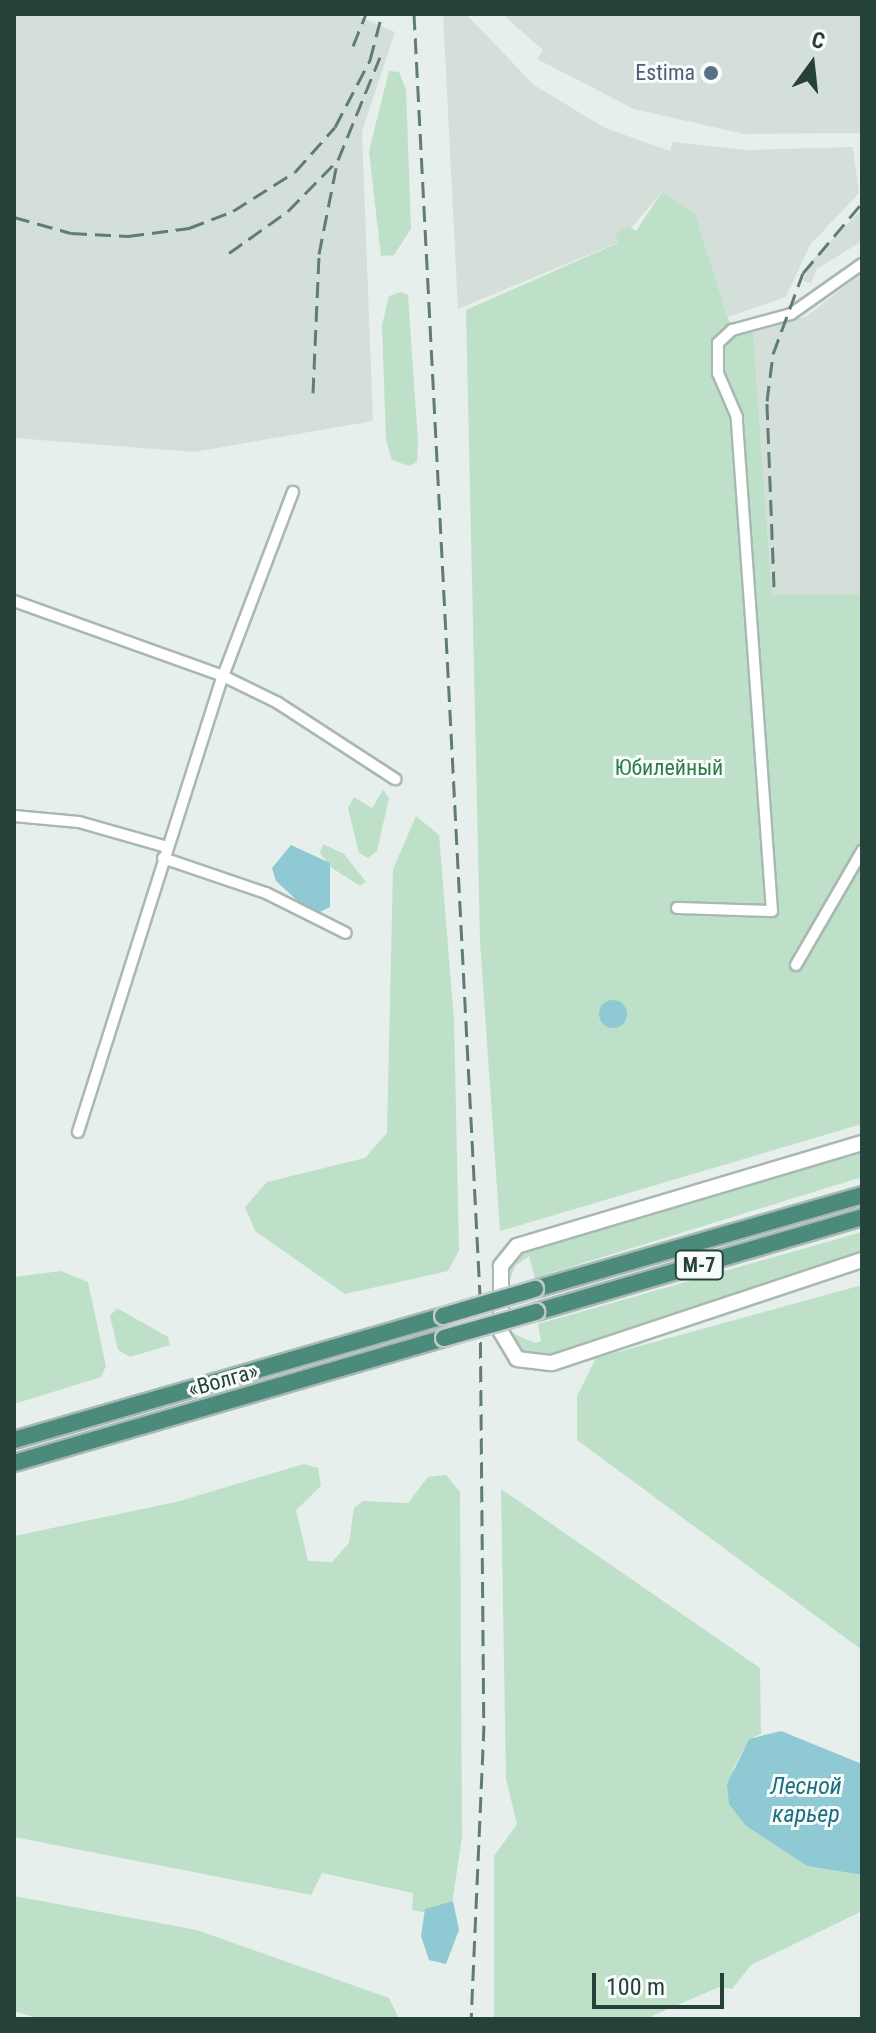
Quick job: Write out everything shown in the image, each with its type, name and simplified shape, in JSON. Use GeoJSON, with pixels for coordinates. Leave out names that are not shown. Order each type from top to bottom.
{"type":"FeatureCollection","features":[{"type":"Feature","properties":{"kind":"highway","name":"«Волга»"},"geometry":{"type":"LineString","coordinates":[[14,1440],[862,1195]]}},
{"type":"Feature","properties":{"kind":"highway","name":"«Волга»"},"geometry":{"type":"LineString","coordinates":[[14,1463],[862,1217]]}},
{"type":"Feature","properties":{"kind":"main road"},"geometry":{"type":"LineString","coordinates":[[862,1143],[517,1246],[501,1266],[501,1332],[517,1359],[552,1363],[862,1260]]}},
{"type":"Feature","properties":{"kind":"street"},"geometry":{"type":"LineString","coordinates":[[677,908],[772,911],[737,417],[718,373],[718,343],[732,330],[791,314],[862,264]]}},
{"type":"Feature","properties":{"kind":"street"},"geometry":{"type":"LineString","coordinates":[[78,1132],[223,676],[293,492]]}},
{"type":"Feature","properties":{"kind":"street"},"geometry":{"type":"LineString","coordinates":[[14,601],[223,676],[304,718],[395,779]]}},
{"type":"Feature","properties":{"kind":"street"},"geometry":{"type":"LineString","coordinates":[[14,816],[79,822],[165,852],[266,893],[346,933]]}},
{"type":"Feature","properties":{"kind":"street"},"geometry":{"type":"LineString","coordinates":[[796,965],[862,851]]}},
{"type":"Feature","properties":{"kind":"shaded area"},"geometry":{"type":"Polygon","coordinates":[[[14,14],[353,14],[395,32],[362,132],[373,421],[194,452],[14,438],[14,14]]]}},
{"type":"Feature","properties":{"kind":"shaded area"},"geometry":{"type":"Polygon","coordinates":[[[443,14],[466,14],[534,85],[605,128],[670,151],[673,142],[745,150],[853,147],[859,193],[810,245],[786,297],[728,317],[695,213],[662,192],[619,242],[458,309],[443,14]]]}},
{"type":"Feature","properties":{"kind":"shaded area","name":"Estima"},"geometry":{"type":"Polygon","coordinates":[[[502,14],[862,14],[862,133],[744,134],[634,109],[537,59],[543,50],[502,14]]]}},
{"type":"Feature","properties":{"kind":"shaded area"},"geometry":{"type":"Polygon","coordinates":[[[862,209],[862,241],[817,269],[811,283],[803,281],[812,260],[862,209]]]}},
{"type":"Feature","properties":{"kind":"shaded area"},"geometry":{"type":"Polygon","coordinates":[[[862,273],[862,594],[772,596],[753,329],[807,316],[862,273]]]}},
{"type":"Feature","properties":{"kind":"green space"},"geometry":{"type":"Polygon","coordinates":[[[389,71],[399,72],[406,90],[411,229],[394,255],[381,256],[369,151],[389,71]]]}},
{"type":"Feature","properties":{"kind":"green space","name":"Юбилейный"},"geometry":{"type":"Polygon","coordinates":[[[662,192],[695,213],[729,321],[753,329],[772,595],[862,594],[862,1124],[500,1231],[480,941],[466,310],[618,243],[615,235],[629,226],[636,231],[662,192]]]}},
{"type":"Feature","properties":{"kind":"green space"},"geometry":{"type":"Polygon","coordinates":[[[401,292],[408,295],[418,442],[417,462],[409,466],[392,460],[386,440],[382,325],[389,296],[401,292]]]}},
{"type":"Feature","properties":{"kind":"green space"},"geometry":{"type":"Polygon","coordinates":[[[383,790],[389,798],[377,851],[368,858],[359,853],[348,808],[354,797],[372,808],[383,790]]]}},
{"type":"Feature","properties":{"kind":"green space"},"geometry":{"type":"Polygon","coordinates":[[[416,816],[439,835],[454,1020],[459,1250],[448,1271],[345,1294],[255,1231],[245,1207],[267,1182],[365,1158],[387,1133],[393,869],[416,816]]]}},
{"type":"Feature","properties":{"kind":"green space"},"geometry":{"type":"Polygon","coordinates":[[[323,844],[344,854],[366,882],[360,886],[332,868],[320,853],[323,844]]]}},
{"type":"Feature","properties":{"kind":"green space"},"geometry":{"type":"Polygon","coordinates":[[[862,1149],[862,1177],[535,1278],[529,1256],[515,1266],[508,1286],[511,1266],[525,1250],[862,1149]]]}},
{"type":"Feature","properties":{"kind":"green space"},"geometry":{"type":"Polygon","coordinates":[[[862,1232],[862,1251],[555,1355],[526,1355],[509,1332],[535,1343],[541,1341],[538,1324],[862,1232]]]}},
{"type":"Feature","properties":{"kind":"green space"},"geometry":{"type":"Polygon","coordinates":[[[61,1271],[88,1282],[106,1366],[101,1377],[14,1404],[14,1277],[61,1271]]]}},
{"type":"Feature","properties":{"kind":"green space"},"geometry":{"type":"Polygon","coordinates":[[[862,1285],[862,1650],[577,1440],[577,1396],[596,1358],[862,1285]]]}},
{"type":"Feature","properties":{"kind":"green space"},"geometry":{"type":"Polygon","coordinates":[[[117,1308],[168,1337],[170,1345],[130,1357],[118,1350],[110,1316],[117,1308]]]}},
{"type":"Feature","properties":{"kind":"green space"},"geometry":{"type":"Polygon","coordinates":[[[304,1464],[318,1468],[321,1486],[296,1510],[308,1561],[332,1562],[349,1543],[354,1508],[363,1501],[408,1503],[428,1477],[446,1475],[460,1492],[462,1837],[450,1917],[412,1910],[413,1893],[322,1873],[311,1895],[14,1837],[14,1536],[176,1502],[304,1464]]]}},
{"type":"Feature","properties":{"kind":"green space"},"geometry":{"type":"Polygon","coordinates":[[[501,1489],[760,1668],[761,1734],[749,1739],[733,1769],[746,1826],[807,1866],[862,1875],[862,1911],[751,1965],[732,1989],[719,1987],[645,2019],[494,2019],[494,1856],[517,1824],[506,1779],[501,1489]]]}},
{"type":"Feature","properties":{"kind":"green space"},"geometry":{"type":"Polygon","coordinates":[[[14,1896],[197,1930],[389,1998],[399,2019],[40,2019],[14,2011],[14,1896]]]}},
{"type":"Feature","properties":{"kind":"water"},"geometry":{"type":"Polygon","coordinates":[[[291,845],[330,863],[330,907],[320,912],[302,905],[276,881],[272,868],[291,845]]]}},
{"type":"Feature","properties":{"kind":"water"},"geometry":{"type":"Polygon","coordinates":[[[613,1000],[623,1004],[627,1014],[623,1024],[613,1028],[603,1024],[599,1014],[603,1004],[613,1000]]]}},
{"type":"Feature","properties":{"kind":"water","name":"Лесной карьер"},"geometry":{"type":"Polygon","coordinates":[[[781,1731],[862,1764],[862,1875],[807,1866],[746,1826],[729,1804],[727,1784],[749,1739],[781,1731]]]}},
{"type":"Feature","properties":{"kind":"water"},"geometry":{"type":"Polygon","coordinates":[[[453,1901],[459,1930],[446,1964],[429,1960],[421,1936],[425,1909],[453,1901]]]}},
{"type":"Feature","properties":{"kind":"railway"},"geometry":{"type":"LineString","coordinates":[[353,46],[366,14]]}},
{"type":"Feature","properties":{"kind":"railway"},"geometry":{"type":"LineString","coordinates":[[14,217],[71,233],[128,236],[189,228],[233,211],[295,172],[335,127],[370,60],[382,14]]}},
{"type":"Feature","properties":{"kind":"railway"},"geometry":{"type":"LineString","coordinates":[[414,14],[480,1294],[484,1725],[471,2019]]}},
{"type":"Feature","properties":{"kind":"railway"},"geometry":{"type":"LineString","coordinates":[[229,253],[288,211],[338,160],[380,57]]}},
{"type":"Feature","properties":{"kind":"railway"},"geometry":{"type":"LineString","coordinates":[[313,393],[319,254],[336,168]]}},
{"type":"Feature","properties":{"kind":"railway"},"geometry":{"type":"LineString","coordinates":[[774,587],[767,401],[773,354],[803,273],[862,203]]}},
{"type":"Feature","properties":{"kind":"place","name":"Estima"},"geometry":{"type":"Point","coordinates":[711,73]}}]}
